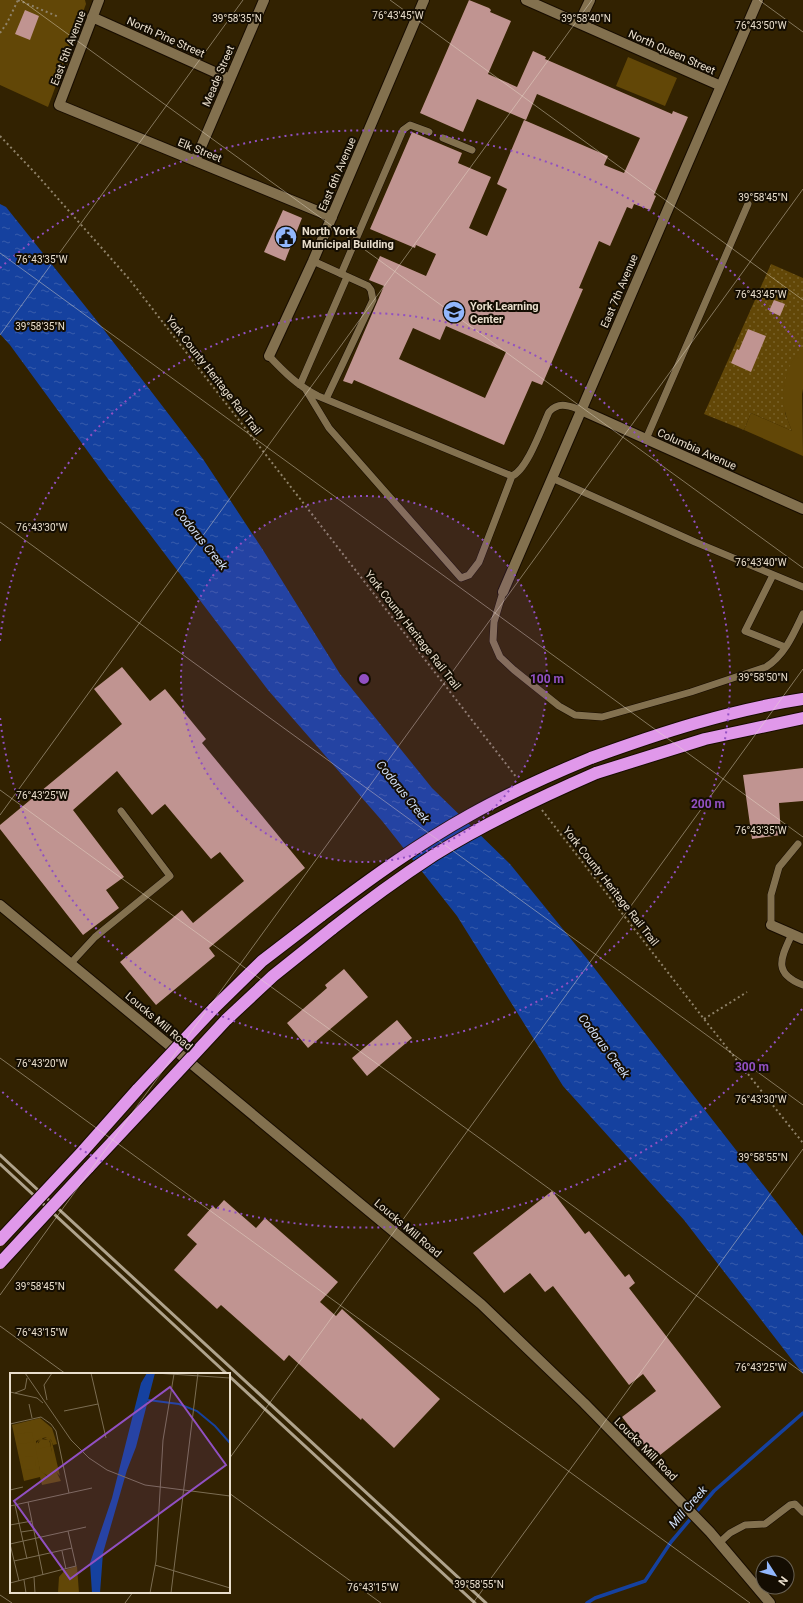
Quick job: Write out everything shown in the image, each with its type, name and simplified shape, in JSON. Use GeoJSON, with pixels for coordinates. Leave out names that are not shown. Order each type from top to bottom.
{"type":"FeatureCollection","features":[{"type":"Feature","properties":{"kind":"highway"},"geometry":{"type":"LineString","coordinates":[[0,1240],[213,1009],[262,961],[392,864],[470,815],[549,776],[591,758],[640,740],[688,725],[762,707],[803,699]]}},
{"type":"Feature","properties":{"kind":"highway"},"geometry":{"type":"LineString","coordinates":[[0,1263],[226,1020],[273,976],[374,896],[435,855],[511,812],[596,773],[704,739],[803,718]]}},
{"type":"Feature","properties":{"kind":"street","name":"East 5th Avenue"},"geometry":{"type":"LineString","coordinates":[[59,105],[99,0]]}},
{"type":"Feature","properties":{"kind":"street","name":"Meade Street"},"geometry":{"type":"LineString","coordinates":[[195,161],[264,0]]}},
{"type":"Feature","properties":{"kind":"street","name":"East 6th Avenue"},"geometry":{"type":"LineString","coordinates":[[269,356],[332,217],[424,0]]}},
{"type":"Feature","properties":{"kind":"street","name":"North Queen Street"},"geometry":{"type":"LineString","coordinates":[[526,0],[721,86]]}},
{"type":"Feature","properties":{"kind":"street"},"geometry":{"type":"LineString","coordinates":[[579,23],[590,0]]}},
{"type":"Feature","properties":{"kind":"street","name":"East 7th Avenue"},"geometry":{"type":"LineString","coordinates":[[503,592],[758,0]]}},
{"type":"Feature","properties":{"kind":"street","name":"North Pine Street"},"geometry":{"type":"LineString","coordinates":[[92,17],[230,79]]}},
{"type":"Feature","properties":{"kind":"street","name":"Elk Street"},"geometry":{"type":"LineString","coordinates":[[59,105],[332,217]]}},
{"type":"Feature","properties":{"kind":"street","name":"Columbia Avenue"},"geometry":{"type":"LineString","coordinates":[[581,410],[803,509]]}},
{"type":"Feature","properties":{"kind":"street","name":"Loucks Mill Road"},"geometry":{"type":"LineString","coordinates":[[0,905],[481,1304],[584,1403],[710,1532],[770,1603]]}},
{"type":"Feature","properties":{"kind":"street"},"geometry":{"type":"LineString","coordinates":[[771,925],[803,939]]}},
{"type":"Feature","properties":{"kind":"lane"},"geometry":{"type":"LineString","coordinates":[[303,387],[344,276],[403,130],[410,125],[430,132]]}},
{"type":"Feature","properties":{"kind":"lane"},"geometry":{"type":"LineString","coordinates":[[443,138],[472,150]]}},
{"type":"Feature","properties":{"kind":"lane"},"geometry":{"type":"LineString","coordinates":[[646,439],[748,204]]}},
{"type":"Feature","properties":{"kind":"lane"},"geometry":{"type":"LineString","coordinates":[[312,261],[368,286],[371,290],[373,300],[326,399]]}},
{"type":"Feature","properties":{"kind":"lane"},"geometry":{"type":"LineString","coordinates":[[269,356],[303,387],[326,399],[512,476]]}},
{"type":"Feature","properties":{"kind":"lane"},"geometry":{"type":"LineString","coordinates":[[303,387],[329,428],[461,578],[469,575],[479,562],[512,476],[524,465],[549,412],[553,408],[567,405],[581,410]]}},
{"type":"Feature","properties":{"kind":"lane"},"geometry":{"type":"LineString","coordinates":[[552,478],[695,542],[803,587]]}},
{"type":"Feature","properties":{"kind":"lane"},"geometry":{"type":"LineString","coordinates":[[772,575],[745,631],[786,647]]}},
{"type":"Feature","properties":{"kind":"lane"},"geometry":{"type":"LineString","coordinates":[[503,592],[494,622],[493,641],[500,657],[559,706],[575,715],[602,717],[691,692],[759,670],[773,663],[786,647],[803,614]]}},
{"type":"Feature","properties":{"kind":"lane"},"geometry":{"type":"LineString","coordinates":[[71,963],[95,937],[170,876],[121,811]]}},
{"type":"Feature","properties":{"kind":"lane"},"geometry":{"type":"LineString","coordinates":[[771,925],[771,895],[779,867],[798,844]]}},
{"type":"Feature","properties":{"kind":"lane"},"geometry":{"type":"LineString","coordinates":[[792,934],[781,959],[782,968],[788,977],[803,985]]}},
{"type":"Feature","properties":{"kind":"lane"},"geometry":{"type":"LineString","coordinates":[[719,1543],[730,1533],[745,1525],[765,1524],[790,1505],[795,1504],[803,1512]]}},
{"type":"Feature","properties":{"kind":"path"},"geometry":{"type":"LineString","coordinates":[[0,33],[7,23],[18,0],[59,17]]}},
{"type":"Feature","properties":{"kind":"path","name":"York County Heritage Rail Trail"},"geometry":{"type":"LineString","coordinates":[[0,136],[38,176],[130,280],[518,779]]}},
{"type":"Feature","properties":{"kind":"path","name":"York County Heritage Rail Trail"},"geometry":{"type":"LineString","coordinates":[[542,810],[704,1019],[803,1143]]}},
{"type":"Feature","properties":{"kind":"path"},"geometry":{"type":"LineString","coordinates":[[704,1019],[747,992]]}},
{"type":"Feature","properties":{"kind":"shaded area"},"geometry":{"type":"Polygon","coordinates":[[[0,0],[85,0],[86,4],[48,107],[0,85],[0,0]]]}},
{"type":"Feature","properties":{"kind":"shaded area"},"geometry":{"type":"Polygon","coordinates":[[[628,57],[677,78],[665,106],[616,86],[628,57]]]}},
{"type":"Feature","properties":{"kind":"shaded area"},"geometry":{"type":"Polygon","coordinates":[[[771,264],[803,278],[803,348],[785,413],[792,431],[751,413],[744,430],[704,414],[771,264]]]}},
{"type":"Feature","properties":{"kind":"shaded area"},"geometry":{"type":"Polygon","coordinates":[[[803,347],[803,456],[744,430],[751,413],[792,431],[787,419],[783,398],[785,382],[793,359],[803,347]]]}},
{"type":"Feature","properties":{"kind":"water","name":"Codorus Creek"},"geometry":{"type":"Polygon","coordinates":[[[0,204],[6,207],[101,326],[203,459],[263,550],[340,674],[432,788],[510,864],[588,960],[803,1236],[803,1374],[684,1220],[563,1086],[457,916],[383,822],[268,690],[108,479],[10,345],[0,334],[0,204]]]}},
{"type":"Feature","properties":{"kind":"building"},"geometry":{"type":"Polygon","coordinates":[[[469,0],[489,8],[491,10],[490,12],[511,21],[488,74],[517,87],[533,51],[546,57],[545,59],[672,114],[673,111],[688,117],[654,195],[656,196],[650,210],[634,204],[632,209],[627,207],[610,246],[599,241],[579,288],[583,289],[542,385],[532,381],[504,445],[354,380],[352,384],[343,381],[384,286],[369,280],[380,256],[426,276],[436,254],[416,245],[415,248],[370,229],[412,132],[462,153],[458,163],[491,177],[469,228],[487,236],[507,189],[497,184],[524,120],[608,156],[604,165],[624,173],[640,138],[537,94],[526,120],[477,99],[463,132],[420,113],[469,0]],[[446,326],[440,340],[413,328],[399,359],[485,398],[506,352],[446,326]]]}},
{"type":"Feature","properties":{"kind":"building"},"geometry":{"type":"Polygon","coordinates":[[[25,10],[39,16],[30,40],[15,34],[25,10]]]}},
{"type":"Feature","properties":{"kind":"building","name":"North York Municipal Building"},"geometry":{"type":"Polygon","coordinates":[[[283,210],[302,218],[285,261],[264,252],[283,210]]]}},
{"type":"Feature","properties":{"kind":"building"},"geometry":{"type":"Polygon","coordinates":[[[774,300],[785,304],[780,316],[769,311],[774,300]]]}},
{"type":"Feature","properties":{"kind":"building"},"geometry":{"type":"Polygon","coordinates":[[[748,329],[766,336],[751,372],[731,363],[737,349],[739,350],[748,329]]]}},
{"type":"Feature","properties":{"kind":"building"},"geometry":{"type":"Polygon","coordinates":[[[122,667],[150,701],[165,689],[206,739],[202,743],[305,868],[209,948],[215,956],[156,1005],[120,962],[182,910],[193,923],[244,881],[220,852],[211,859],[165,804],[152,815],[117,771],[73,810],[124,877],[106,890],[119,908],[83,935],[0,829],[0,825],[122,724],[94,689],[122,667]]]}},
{"type":"Feature","properties":{"kind":"building"},"geometry":{"type":"Polygon","coordinates":[[[803,768],[803,801],[779,803],[781,835],[752,839],[743,775],[803,768]]]}},
{"type":"Feature","properties":{"kind":"building"},"geometry":{"type":"Polygon","coordinates":[[[344,969],[368,997],[308,1048],[287,1023],[327,988],[325,985],[344,969]]]}},
{"type":"Feature","properties":{"kind":"building"},"geometry":{"type":"Polygon","coordinates":[[[397,1020],[412,1038],[367,1076],[352,1058],[397,1020]]]}},
{"type":"Feature","properties":{"kind":"building"},"geometry":{"type":"Polygon","coordinates":[[[552,1191],[585,1234],[589,1231],[625,1277],[629,1274],[635,1283],[629,1288],[721,1407],[655,1459],[622,1417],[656,1391],[643,1374],[629,1385],[553,1286],[545,1292],[530,1273],[504,1293],[473,1253],[552,1191]]]}},
{"type":"Feature","properties":{"kind":"building"},"geometry":{"type":"Polygon","coordinates":[[[224,1200],[256,1228],[265,1218],[338,1282],[320,1302],[336,1316],[342,1309],[440,1399],[394,1448],[362,1418],[361,1420],[289,1355],[284,1361],[221,1305],[217,1309],[174,1270],[197,1244],[187,1235],[213,1206],[216,1209],[224,1200]]]}},
{"type":"Feature","properties":{"kind":"waterway","name":"Mill Creek"},"geometry":{"type":"LineString","coordinates":[[587,1603],[595,1598],[645,1581],[671,1542],[714,1491],[803,1413]]}},
{"type":"Feature","properties":{"kind":"railway"},"geometry":{"type":"LineString","coordinates":[[0,1155],[486,1603]]}},
{"type":"Feature","properties":{"kind":"railway"},"geometry":{"type":"LineString","coordinates":[[0,1164],[226,1373]]}},
{"type":"Feature","properties":{"kind":"railway"},"geometry":{"type":"LineString","coordinates":[[230,1377],[475,1603]]}},
{"type":"Feature","properties":{"kind":"place","name":"North York Municipal Building"},"geometry":{"type":"Point","coordinates":[286,237]}},
{"type":"Feature","properties":{"kind":"place","name":"York Learning Center"},"geometry":{"type":"Point","coordinates":[454,312]}}]}
